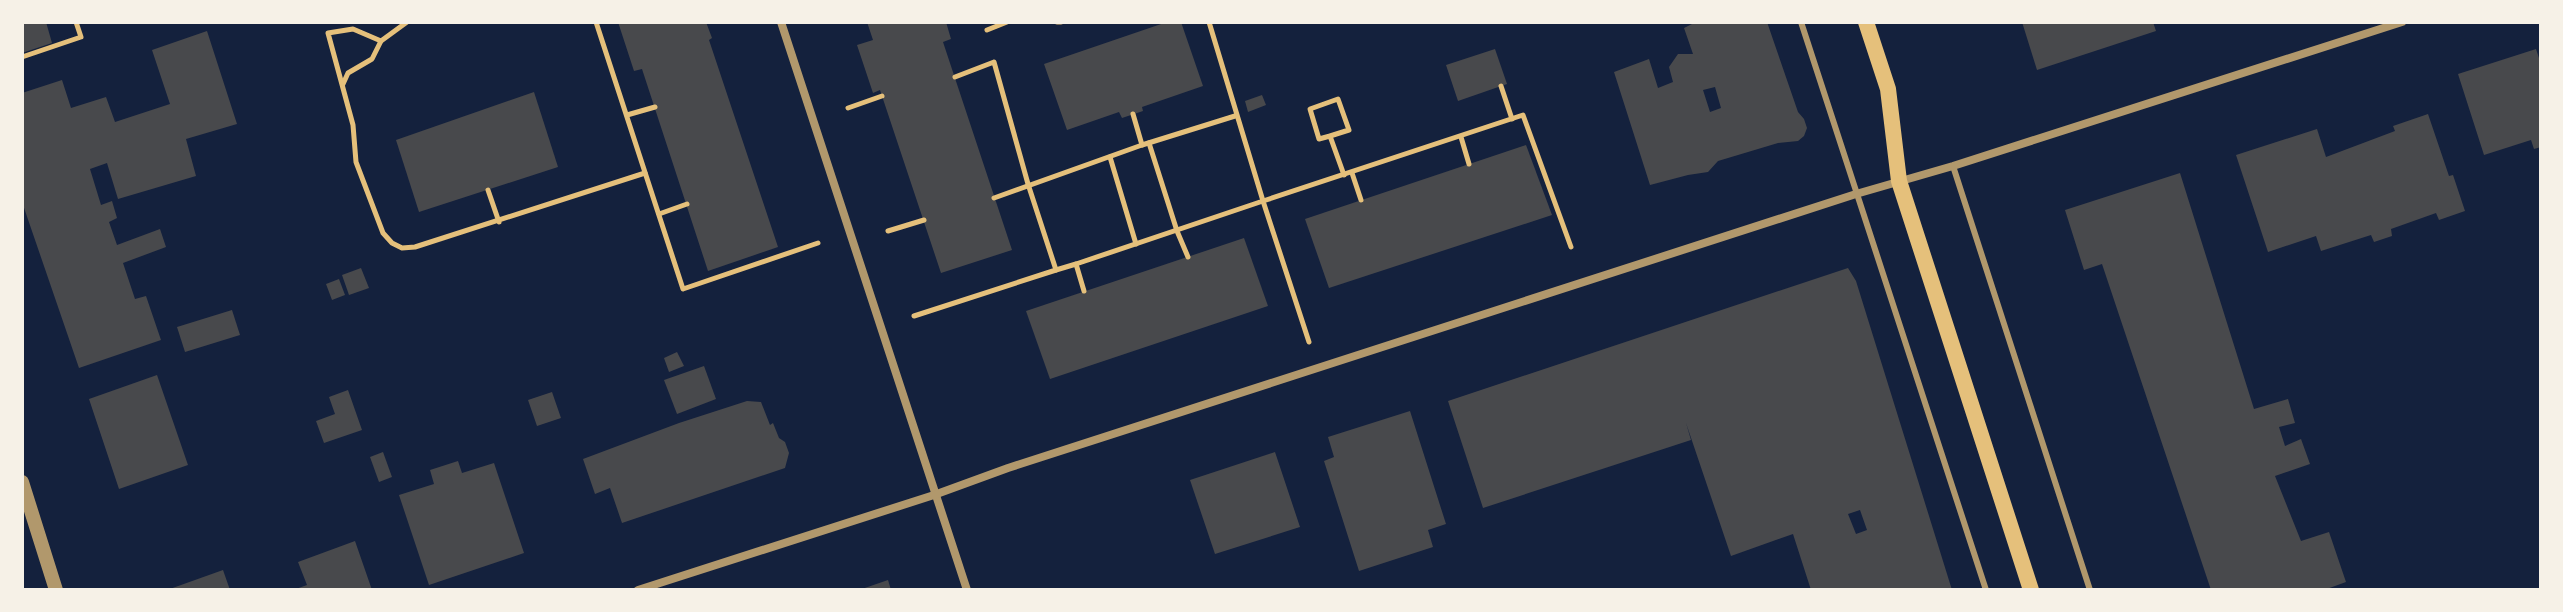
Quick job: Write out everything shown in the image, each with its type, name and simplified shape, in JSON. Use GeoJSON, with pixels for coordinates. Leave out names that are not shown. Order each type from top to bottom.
{"type":"FeatureCollection","features":[{"type":"Feature","properties":{"kind":"main road"},"geometry":{"type":"LineString","coordinates":[[1866,22],[1888,89],[1899,181],[2031,590]]}},
{"type":"Feature","properties":{"kind":"street"},"geometry":{"type":"LineString","coordinates":[[781,22],[967,590]]}},
{"type":"Feature","properties":{"kind":"street"},"geometry":{"type":"LineString","coordinates":[[638,590],[1856,194],[1953,166],[2402,22]]}},
{"type":"Feature","properties":{"kind":"street"},"geometry":{"type":"LineString","coordinates":[[22,482],[56,590]]}},
{"type":"Feature","properties":{"kind":"lane"},"geometry":{"type":"LineString","coordinates":[[1801,22],[1986,590]]}},
{"type":"Feature","properties":{"kind":"lane"},"geometry":{"type":"LineString","coordinates":[[1953,166],[2090,590]]}},
{"type":"Feature","properties":{"kind":"path"},"geometry":{"type":"LineString","coordinates":[[22,57],[81,37],[76,22]]}},
{"type":"Feature","properties":{"kind":"path"},"geometry":{"type":"LineString","coordinates":[[343,86],[348,73],[372,59],[381,41],[407,22]]}},
{"type":"Feature","properties":{"kind":"path"},"geometry":{"type":"LineString","coordinates":[[596,22],[683,289],[818,243]]}},
{"type":"Feature","properties":{"kind":"path"},"geometry":{"type":"LineString","coordinates":[[987,30],[1007,22]]}},
{"type":"Feature","properties":{"kind":"path"},"geometry":{"type":"LineString","coordinates":[[1209,22],[1236,116],[1307,334]]}},
{"type":"Feature","properties":{"kind":"path"},"geometry":{"type":"LineString","coordinates":[[381,41],[353,29],[328,33],[353,125],[356,162],[383,233],[392,243],[402,248],[415,247],[645,173]]}},
{"type":"Feature","properties":{"kind":"path"},"geometry":{"type":"LineString","coordinates":[[955,77],[994,62],[1056,270]]}},
{"type":"Feature","properties":{"kind":"path"},"geometry":{"type":"LineString","coordinates":[[1501,86],[1512,119]]}},
{"type":"Feature","properties":{"kind":"path"},"geometry":{"type":"LineString","coordinates":[[848,108],[882,96]]}},
{"type":"Feature","properties":{"kind":"path"},"geometry":{"type":"LineString","coordinates":[[1338,99],[1349,130],[1330,136],[1319,139],[1310,109],[1338,99]]}},
{"type":"Feature","properties":{"kind":"path"},"geometry":{"type":"LineString","coordinates":[[627,115],[655,107]]}},
{"type":"Feature","properties":{"kind":"path"},"geometry":{"type":"LineString","coordinates":[[1133,114],[1142,145]]}},
{"type":"Feature","properties":{"kind":"path"},"geometry":{"type":"LineString","coordinates":[[914,316],[1523,115],[1571,247]]}},
{"type":"Feature","properties":{"kind":"path"},"geometry":{"type":"LineString","coordinates":[[994,198],[1142,145],[1236,116]]}},
{"type":"Feature","properties":{"kind":"path"},"geometry":{"type":"LineString","coordinates":[[1330,136],[1344,175]]}},
{"type":"Feature","properties":{"kind":"path"},"geometry":{"type":"LineString","coordinates":[[1461,137],[1469,164]]}},
{"type":"Feature","properties":{"kind":"path"},"geometry":{"type":"LineString","coordinates":[[1149,143],[1188,257]]}},
{"type":"Feature","properties":{"kind":"path"},"geometry":{"type":"LineString","coordinates":[[1110,157],[1136,244]]}},
{"type":"Feature","properties":{"kind":"path"},"geometry":{"type":"LineString","coordinates":[[1352,173],[1361,200]]}},
{"type":"Feature","properties":{"kind":"path"},"geometry":{"type":"LineString","coordinates":[[488,190],[499,222]]}},
{"type":"Feature","properties":{"kind":"path"},"geometry":{"type":"LineString","coordinates":[[659,214],[687,204]]}},
{"type":"Feature","properties":{"kind":"path"},"geometry":{"type":"LineString","coordinates":[[888,231],[924,220]]}},
{"type":"Feature","properties":{"kind":"path"},"geometry":{"type":"LineString","coordinates":[[1076,264],[1084,291]]}},
{"type":"Feature","properties":{"kind":"building"},"geometry":{"type":"Polygon","coordinates":[[[22,22],[46,22],[52,43],[22,53],[22,22]]]}},
{"type":"Feature","properties":{"kind":"building"},"geometry":{"type":"Polygon","coordinates":[[[618,22],[706,22],[712,38],[709,40],[778,247],[708,271],[642,69],[634,71],[618,22]]]}},
{"type":"Feature","properties":{"kind":"building"},"geometry":{"type":"Polygon","coordinates":[[[867,22],[946,22],[951,39],[943,42],[1012,250],[941,273],[880,90],[873,93],[857,45],[873,40],[867,22]]]}},
{"type":"Feature","properties":{"kind":"building"},"geometry":{"type":"Polygon","coordinates":[[[1167,22],[1181,22],[1203,86],[1142,107],[1143,111],[1122,118],[1119,112],[1067,130],[1044,64],[1167,22]]]}},
{"type":"Feature","properties":{"kind":"building"},"geometry":{"type":"Polygon","coordinates":[[[1696,22],[1767,22],[1798,112],[1807,128],[1804,136],[1798,141],[1778,143],[1718,161],[1708,172],[1650,185],[1614,72],[1649,59],[1658,88],[1673,82],[1669,67],[1678,54],[1693,54],[1684,28],[1696,22]],[[1715,87],[1703,90],[1710,112],[1721,108],[1715,87]]]}},
{"type":"Feature","properties":{"kind":"building"},"geometry":{"type":"Polygon","coordinates":[[[2022,22],[2153,22],[2156,31],[2037,70],[2022,22]]]}},
{"type":"Feature","properties":{"kind":"building"},"geometry":{"type":"Polygon","coordinates":[[[207,31],[237,124],[186,139],[196,176],[118,199],[107,163],[90,169],[101,205],[112,201],[117,218],[109,222],[117,245],[160,229],[166,247],[123,263],[135,299],[146,296],[161,340],[79,368],[22,202],[22,93],[62,80],[71,108],[106,97],[115,122],[170,104],[152,50],[207,31]]]}},
{"type":"Feature","properties":{"kind":"building"},"geometry":{"type":"Polygon","coordinates":[[[1495,49],[1507,84],[1458,101],[1446,65],[1495,49]]]}},
{"type":"Feature","properties":{"kind":"building"},"geometry":{"type":"Polygon","coordinates":[[[2536,49],[2541,64],[2541,147],[2534,149],[2531,140],[2484,155],[2458,74],[2536,49]]]}},
{"type":"Feature","properties":{"kind":"building"},"geometry":{"type":"Polygon","coordinates":[[[534,92],[558,167],[419,212],[396,140],[534,92]]]}},
{"type":"Feature","properties":{"kind":"building"},"geometry":{"type":"Polygon","coordinates":[[[1262,95],[1266,105],[1248,112],[1245,101],[1262,95]]]}},
{"type":"Feature","properties":{"kind":"building"},"geometry":{"type":"Polygon","coordinates":[[[2428,114],[2449,176],[2453,175],[2465,211],[2439,220],[2436,213],[2391,229],[2392,236],[2374,242],[2371,235],[2321,251],[2316,236],[2268,252],[2236,155],[2317,129],[2326,157],[2395,131],[2393,126],[2428,114]]]}},
{"type":"Feature","properties":{"kind":"building"},"geometry":{"type":"Polygon","coordinates":[[[1526,145],[1552,215],[1329,288],[1305,219],[1526,145]]]}},
{"type":"Feature","properties":{"kind":"building"},"geometry":{"type":"Polygon","coordinates":[[[2180,173],[2254,409],[2288,399],[2295,423],[2279,427],[2285,446],[2301,439],[2310,464],[2275,476],[2301,541],[2329,532],[2346,582],[2324,590],[2211,590],[2102,264],[2084,270],[2065,210],[2180,173]]]}},
{"type":"Feature","properties":{"kind":"building"},"geometry":{"type":"Polygon","coordinates":[[[1244,238],[1268,306],[1050,379],[1026,311],[1244,238]]]}},
{"type":"Feature","properties":{"kind":"building"},"geometry":{"type":"Polygon","coordinates":[[[361,268],[369,288],[349,295],[342,275],[361,268]]]}},
{"type":"Feature","properties":{"kind":"building"},"geometry":{"type":"Polygon","coordinates":[[[1848,268],[1856,281],[1952,590],[1811,590],[1793,534],[1731,556],[1686,423],[1691,440],[1483,508],[1448,401],[1848,268]],[[1860,510],[1848,514],[1856,534],[1867,530],[1860,510]]]}},
{"type":"Feature","properties":{"kind":"building"},"geometry":{"type":"Polygon","coordinates":[[[339,279],[345,295],[332,300],[326,284],[339,279]]]}},
{"type":"Feature","properties":{"kind":"building"},"geometry":{"type":"Polygon","coordinates":[[[232,310],[240,335],[185,352],[177,327],[232,310]]]}},
{"type":"Feature","properties":{"kind":"building"},"geometry":{"type":"Polygon","coordinates":[[[677,352],[684,366],[669,372],[664,358],[677,352]]]}},
{"type":"Feature","properties":{"kind":"building"},"geometry":{"type":"Polygon","coordinates":[[[704,366],[716,399],[677,414],[664,380],[704,366]]]}},
{"type":"Feature","properties":{"kind":"building"},"geometry":{"type":"Polygon","coordinates":[[[157,375],[188,465],[119,489],[89,399],[157,375]]]}},
{"type":"Feature","properties":{"kind":"building"},"geometry":{"type":"Polygon","coordinates":[[[348,390],[362,430],[324,443],[316,421],[335,414],[329,397],[348,390]]]}},
{"type":"Feature","properties":{"kind":"building"},"geometry":{"type":"Polygon","coordinates":[[[552,392],[561,418],[537,426],[528,400],[552,392]]]}},
{"type":"Feature","properties":{"kind":"building"},"geometry":{"type":"Polygon","coordinates":[[[747,401],[761,402],[770,425],[773,423],[779,438],[785,442],[789,453],[785,468],[622,523],[610,488],[595,494],[583,459],[747,401]]]}},
{"type":"Feature","properties":{"kind":"building"},"geometry":{"type":"Polygon","coordinates":[[[1410,411],[1446,524],[1428,530],[1433,547],[1359,571],[1324,461],[1334,457],[1328,437],[1410,411]]]}},
{"type":"Feature","properties":{"kind":"building"},"geometry":{"type":"Polygon","coordinates":[[[383,452],[392,477],[379,482],[370,457],[383,452]]]}},
{"type":"Feature","properties":{"kind":"building"},"geometry":{"type":"Polygon","coordinates":[[[1275,452],[1300,527],[1215,554],[1190,480],[1275,452]]]}},
{"type":"Feature","properties":{"kind":"building"},"geometry":{"type":"Polygon","coordinates":[[[458,461],[462,473],[494,463],[524,553],[429,585],[399,495],[434,484],[430,470],[458,461]]]}},
{"type":"Feature","properties":{"kind":"building"},"geometry":{"type":"Polygon","coordinates":[[[355,541],[372,590],[293,590],[307,585],[298,562],[355,541]]]}},
{"type":"Feature","properties":{"kind":"building"},"geometry":{"type":"Polygon","coordinates":[[[223,570],[230,590],[167,590],[223,570]]]}},
{"type":"Feature","properties":{"kind":"building"},"geometry":{"type":"Polygon","coordinates":[[[888,580],[891,590],[859,590],[888,580]]]}}]}
